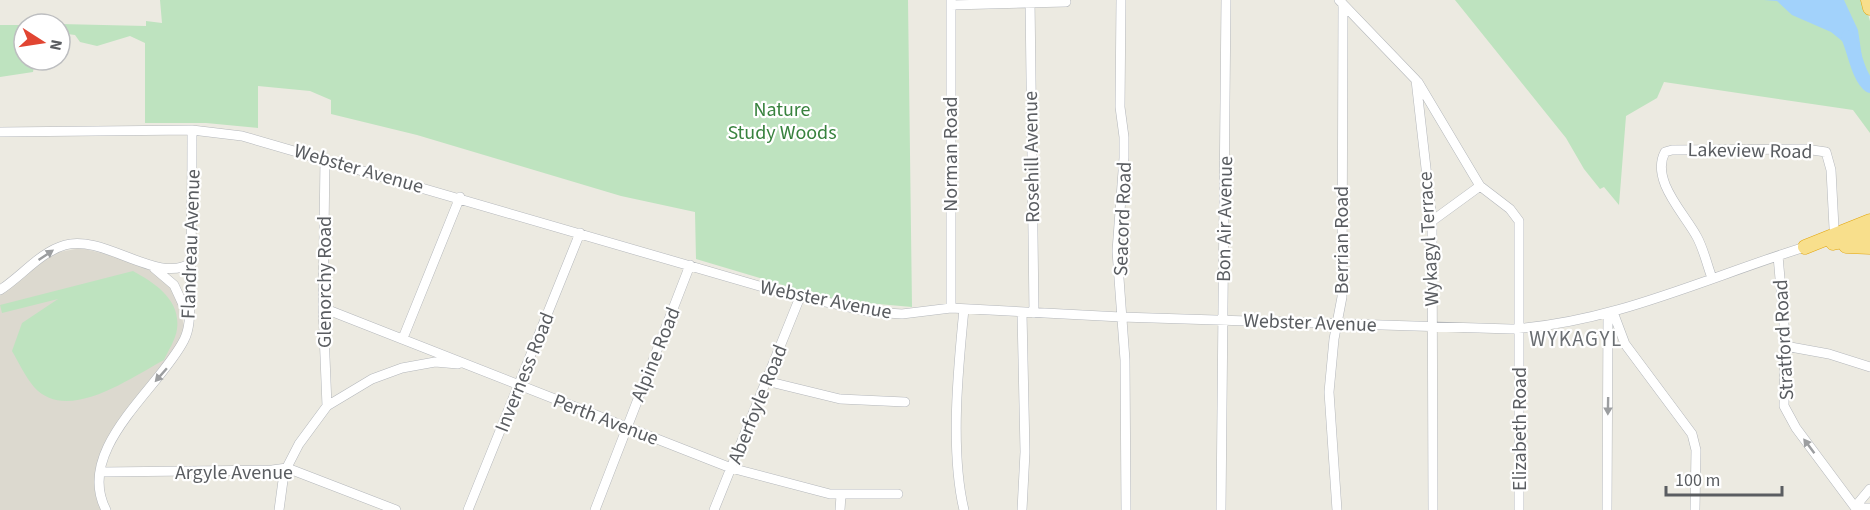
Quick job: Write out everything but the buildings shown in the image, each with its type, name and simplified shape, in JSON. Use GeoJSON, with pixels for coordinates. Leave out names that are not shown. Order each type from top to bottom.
{"type":"FeatureCollection","features":[{"type":"Feature","properties":{"kind":"highway"},"geometry":{"type":"LineString","coordinates":[[1868,0],[1870,8]]}},
{"type":"Feature","properties":{"kind":"highway"},"geometry":{"type":"LineString","coordinates":[[1805,247],[1870,221]]}},
{"type":"Feature","properties":{"kind":"highway"},"geometry":{"type":"LineString","coordinates":[[1805,247],[1870,235]]}},
{"type":"Feature","properties":{"kind":"highway"},"geometry":{"type":"LineString","coordinates":[[1805,247],[1864,246],[1870,257]]}},
{"type":"Feature","properties":{"kind":"street","name":"Seacord Road"},"geometry":{"type":"LineString","coordinates":[[1121,0],[1120,107],[1124,158],[1117,251],[1125,360],[1126,510]]}},
{"type":"Feature","properties":{"kind":"street","name":"Bon Air Avenue"},"geometry":{"type":"LineString","coordinates":[[1221,510],[1226,0]]}},
{"type":"Feature","properties":{"kind":"street"},"geometry":{"type":"LineString","coordinates":[[951,2],[1066,2]]}},
{"type":"Feature","properties":{"kind":"street","name":"Norman Road"},"geometry":{"type":"LineString","coordinates":[[951,2],[951,308]]}},
{"type":"Feature","properties":{"kind":"street","name":"Rosehill Avenue"},"geometry":{"type":"LineString","coordinates":[[1030,2],[1034,313]]}},
{"type":"Feature","properties":{"kind":"street"},"geometry":{"type":"LineString","coordinates":[[1341,2],[1416,80]]}},
{"type":"Feature","properties":{"kind":"street","name":"Berrian Road"},"geometry":{"type":"LineString","coordinates":[[1337,510],[1329,392],[1342,297],[1341,2]]}},
{"type":"Feature","properties":{"kind":"street","name":"Elizabeth Road"},"geometry":{"type":"LineString","coordinates":[[1416,80],[1480,186],[1510,209],[1518,221],[1519,510]]}},
{"type":"Feature","properties":{"kind":"street","name":"Wykagyl Terrace"},"geometry":{"type":"LineString","coordinates":[[1416,80],[1432,221],[1433,510]]}},
{"type":"Feature","properties":{"kind":"street","name":"Webster Avenue"},"geometry":{"type":"LineString","coordinates":[[0,132],[192,130],[242,136],[325,158],[800,297],[872,312],[902,314],[951,308],[1121,317],[1519,329],[1552,327],[1611,313],[1805,247]]}},
{"type":"Feature","properties":{"kind":"street","name":"Flandreau Avenue"},"geometry":{"type":"LineString","coordinates":[[106,510],[100,490],[102,472],[112,440],[120,425],[165,372],[186,337],[191,264],[192,130]]}},
{"type":"Feature","properties":{"kind":"street","name":"Lakeview Road"},"geometry":{"type":"LineString","coordinates":[[1712,278],[1698,238],[1667,186],[1661,165],[1665,152],[1672,150],[1805,149],[1826,152],[1831,170],[1834,228]]}},
{"type":"Feature","properties":{"kind":"street","name":"Glenorchy Road"},"geometry":{"type":"LineString","coordinates":[[325,158],[322,308],[327,405]]}},
{"type":"Feature","properties":{"kind":"street"},"geometry":{"type":"LineString","coordinates":[[1432,221],[1480,186]]}},
{"type":"Feature","properties":{"kind":"street"},"geometry":{"type":"LineString","coordinates":[[403,338],[460,197]]}},
{"type":"Feature","properties":{"kind":"street","name":"Inverness Road"},"geometry":{"type":"LineString","coordinates":[[468,510],[580,233]]}},
{"type":"Feature","properties":{"kind":"street"},"geometry":{"type":"LineString","coordinates":[[0,290],[49,252],[67,244],[80,244],[113,251],[171,270],[183,269],[191,264]]}},
{"type":"Feature","properties":{"kind":"street","name":"Stratford Road"},"geometry":{"type":"LineString","coordinates":[[1778,256],[1785,346],[1783,394],[1787,412],[1856,509]]}},
{"type":"Feature","properties":{"kind":"street"},"geometry":{"type":"LineString","coordinates":[[147,263],[161,272],[174,285],[186,306],[188,324]]}},
{"type":"Feature","properties":{"kind":"street","name":"Alpine Road"},"geometry":{"type":"LineString","coordinates":[[596,510],[690,265]]}},
{"type":"Feature","properties":{"kind":"street","name":"Aberfoyle Road"},"geometry":{"type":"LineString","coordinates":[[714,510],[800,297]]}},
{"type":"Feature","properties":{"kind":"street","name":"Perth Avenue"},"geometry":{"type":"LineString","coordinates":[[322,308],[731,468],[792,486],[840,495],[898,494]]}},
{"type":"Feature","properties":{"kind":"street"},"geometry":{"type":"LineString","coordinates":[[964,309],[957,441],[960,495],[964,510]]}},
{"type":"Feature","properties":{"kind":"street"},"geometry":{"type":"LineString","coordinates":[[1022,313],[1025,452],[1022,510]]}},
{"type":"Feature","properties":{"kind":"street"},"geometry":{"type":"LineString","coordinates":[[1611,313],[1625,344],[1692,434],[1696,450],[1695,510]]}},
{"type":"Feature","properties":{"kind":"street"},"geometry":{"type":"LineString","coordinates":[[1607,510],[1611,313]]}},
{"type":"Feature","properties":{"kind":"street"},"geometry":{"type":"LineString","coordinates":[[1610,348],[1625,344]]}},
{"type":"Feature","properties":{"kind":"street"},"geometry":{"type":"LineString","coordinates":[[1785,346],[1829,354],[1870,367],[1870,359]]}},
{"type":"Feature","properties":{"kind":"street"},"geometry":{"type":"LineString","coordinates":[[279,510],[281,487],[287,468],[299,444],[327,405],[372,379],[402,368],[435,362],[480,369]]}},
{"type":"Feature","properties":{"kind":"street"},"geometry":{"type":"LineString","coordinates":[[766,381],[840,399],[905,402]]}},
{"type":"Feature","properties":{"kind":"street","name":"Argyle Avenue"},"geometry":{"type":"LineString","coordinates":[[102,472],[287,468],[396,510]]}},
{"type":"Feature","properties":{"kind":"street"},"geometry":{"type":"LineString","coordinates":[[1856,509],[1870,489]]}},
{"type":"Feature","properties":{"kind":"street"},"geometry":{"type":"LineString","coordinates":[[840,495],[840,510]]}},
{"type":"Feature","properties":{"kind":"street"},"geometry":{"type":"LineString","coordinates":[[1856,509],[1870,508]]}},
{"type":"Feature","properties":{"kind":"shaded area"},"geometry":{"type":"Polygon","coordinates":[[[81,248],[144,264],[164,279],[179,299],[184,328],[177,346],[109,437],[98,487],[110,510],[0,510],[0,295],[54,253],[81,248]]]}},
{"type":"Feature","properties":{"kind":"green space","name":"Nature Study Woods"},"geometry":{"type":"Polygon","coordinates":[[[160,0],[908,0],[912,307],[833,300],[696,259],[695,212],[621,196],[417,135],[331,114],[331,100],[310,91],[258,86],[258,128],[206,123],[145,123],[145,43],[130,36],[97,46],[80,42],[72,35],[72,24],[146,26],[146,21],[162,23],[160,0]]]}},
{"type":"Feature","properties":{"kind":"green space"},"geometry":{"type":"Polygon","coordinates":[[[1455,0],[1864,0],[1870,21],[1870,133],[1853,110],[1664,82],[1657,98],[1626,116],[1619,205],[1604,187],[1600,189],[1584,169],[1566,138],[1455,0]]]}},
{"type":"Feature","properties":{"kind":"green space"},"geometry":{"type":"Polygon","coordinates":[[[0,25],[12,25],[12,72],[33,72],[0,77],[0,25]]]}},
{"type":"Feature","properties":{"kind":"green space"},"geometry":{"type":"Polygon","coordinates":[[[133,271],[158,287],[175,309],[177,329],[174,341],[164,360],[117,386],[81,399],[63,401],[48,397],[34,387],[12,351],[22,323],[58,299],[2,313],[0,305],[133,271]]]}},
{"type":"Feature","properties":{"kind":"water"},"geometry":{"type":"Polygon","coordinates":[[[1764,0],[1844,0],[1858,30],[1862,57],[1831,32],[1792,15],[1777,1],[1764,0]]]}},
{"type":"Feature","properties":{"kind":"waterway"},"geometry":{"type":"LineString","coordinates":[[1848,37],[1862,77],[1870,86]]}},
{"type":"Feature","properties":{"kind":"district","name":"WYKAGYL"},"geometry":{"type":"Point","coordinates":[1576,339]}}]}
